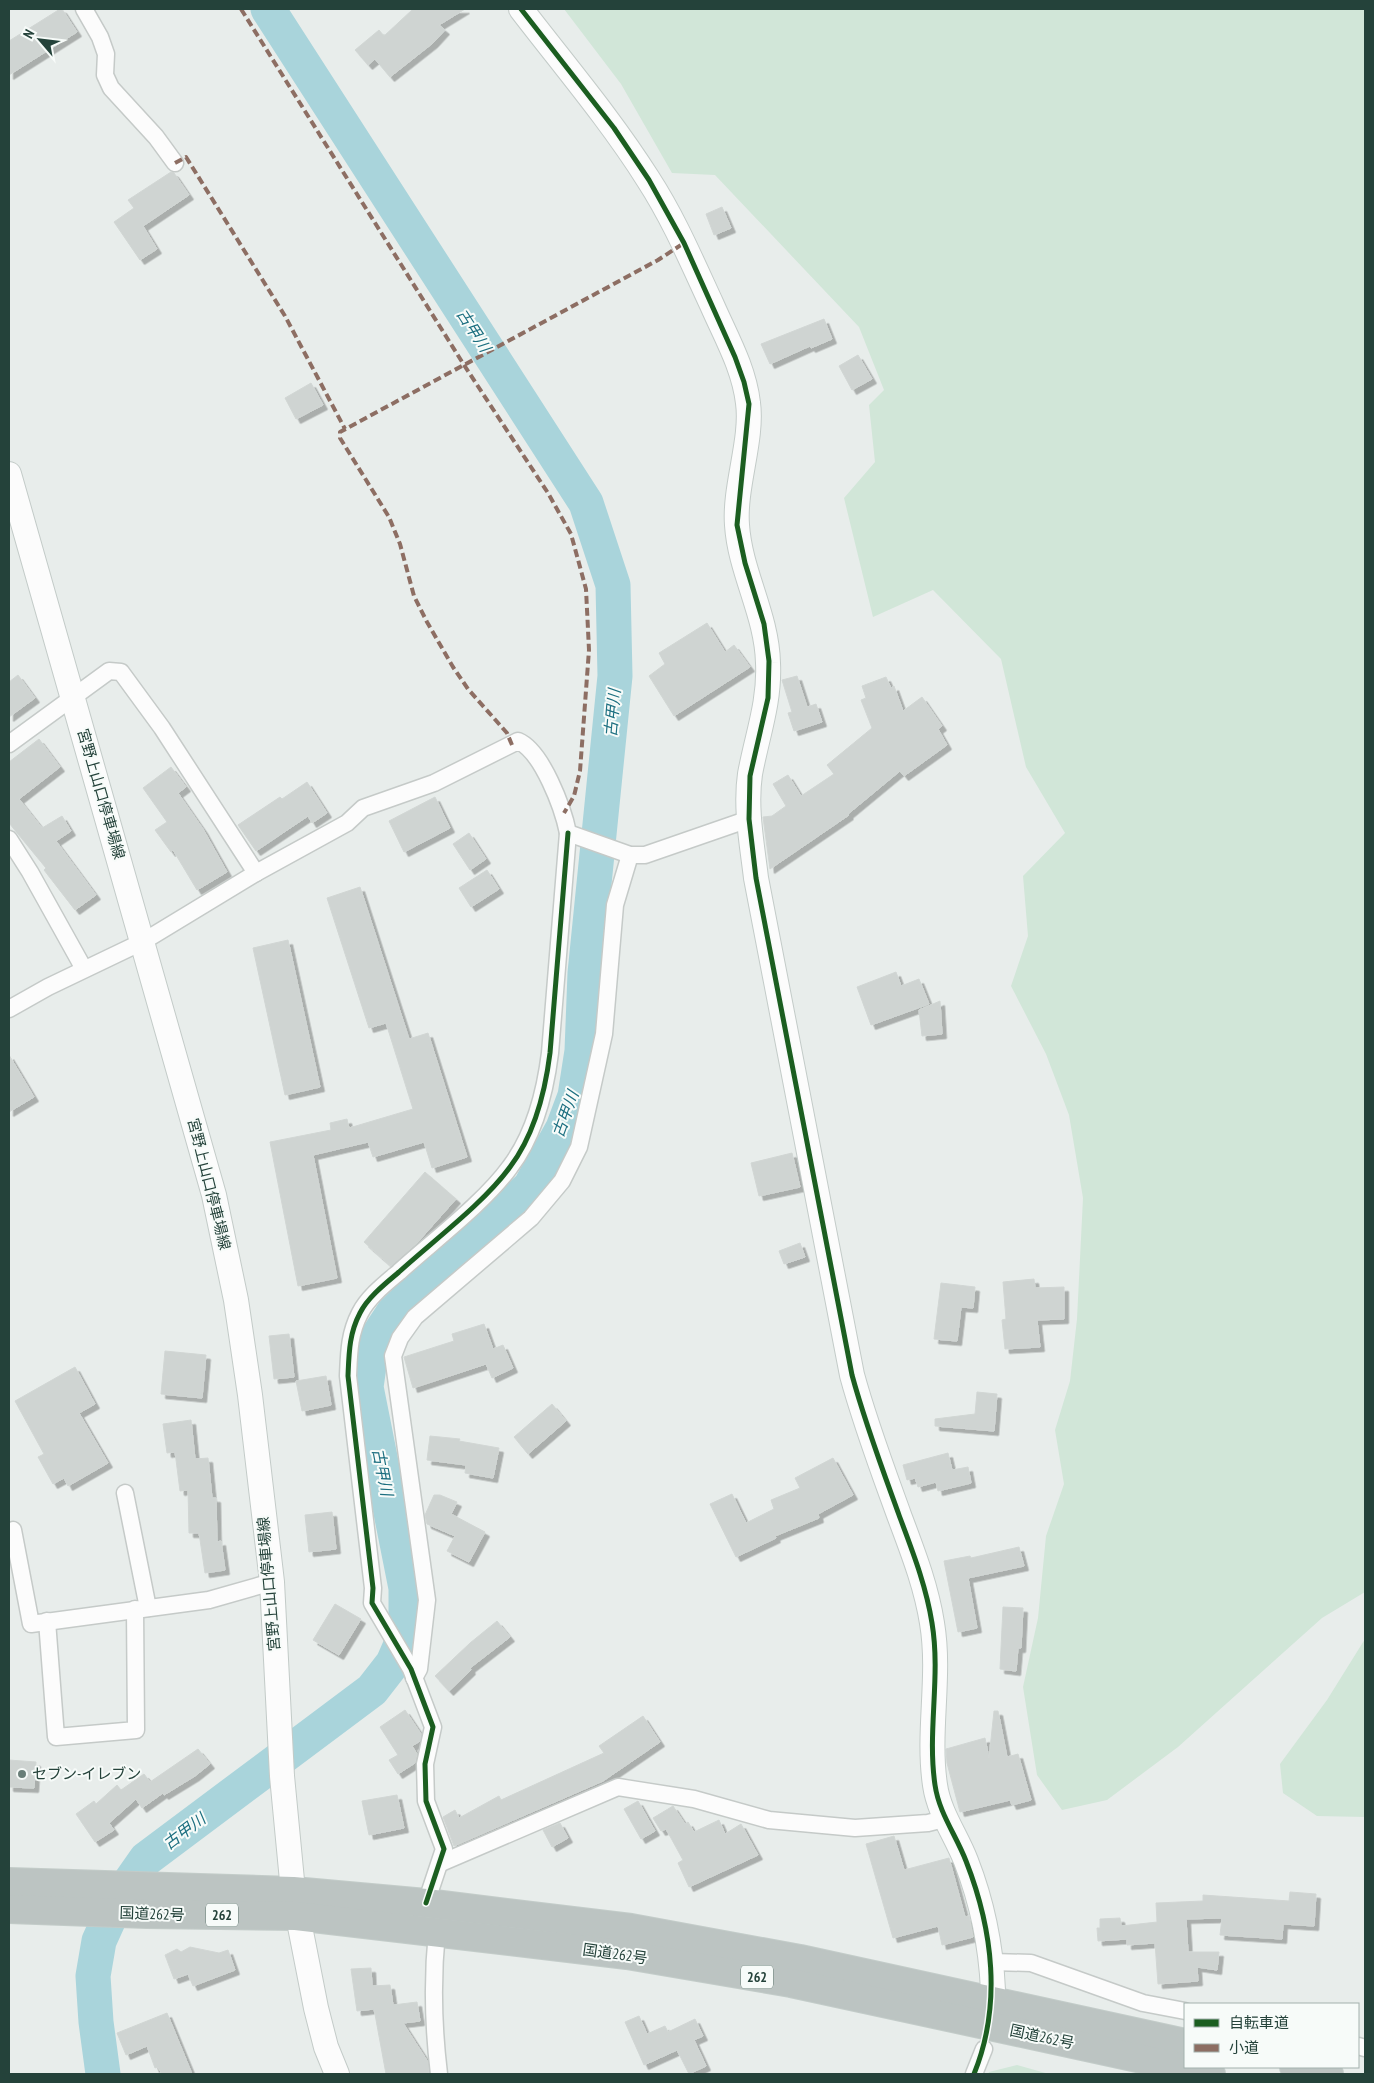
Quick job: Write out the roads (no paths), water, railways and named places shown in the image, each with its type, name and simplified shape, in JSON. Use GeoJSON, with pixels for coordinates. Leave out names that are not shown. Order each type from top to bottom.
{"type":"FeatureCollection","features":[{"type":"Feature","properties":{"kind":"highway","name":"国道262号"},"geometry":{"type":"LineString","coordinates":[[9,1882],[161,1888],[295,1903],[437,1931],[627,1955],[791,1983],[1211,2074]]}},
{"type":"Feature","properties":{"kind":"highway","name":"国道262号"},"geometry":{"type":"LineString","coordinates":[[9,1909],[147,1914],[295,1903],[426,1903],[631,1928],[800,1959],[1184,2043]]}},
{"type":"Feature","properties":{"kind":"highway"},"geometry":{"type":"LineString","coordinates":[[1299,2068],[1329,2074]]}},
{"type":"Feature","properties":{"kind":"street"},"geometry":{"type":"LineString","coordinates":[[84,9],[100,37],[106,54],[106,75],[110,88],[156,137],[175,163]]}},
{"type":"Feature","properties":{"kind":"street"},"geometry":{"type":"LineString","coordinates":[[521,9],[614,128],[649,180],[677,229],[736,357],[744,382],[748,413],[737,525],[745,563],[764,624],[768,661],[768,698],[750,776],[749,820],[756,878],[852,1375],[865,1422],[922,1578],[932,1624],[936,1682],[932,1746],[935,1786],[944,1819],[965,1859],[977,1892],[992,1962],[993,1990]]}},
{"type":"Feature","properties":{"kind":"street","name":"宮野上山口停車場線"},"geometry":{"type":"LineString","coordinates":[[9,474],[72,698],[144,940],[214,1195],[236,1300],[250,1395],[272,1582],[282,1776],[295,1903],[320,2024],[326,2047],[337,2074]]}},
{"type":"Feature","properties":{"kind":"street"},"geometry":{"type":"LineString","coordinates":[[9,744],[109,671],[121,672],[162,728],[256,873]]}},
{"type":"Feature","properties":{"kind":"street"},"geometry":{"type":"LineString","coordinates":[[9,1009],[144,940],[256,873],[347,823],[363,808],[434,783],[518,741],[527,745],[542,767],[564,813],[573,834],[546,1086],[532,1128],[511,1167],[489,1191],[382,1287],[360,1311],[349,1341],[348,1376],[373,1588],[372,1603],[412,1674],[433,1727],[425,1764],[426,1801],[444,1849],[441,1863],[426,1903]]}},
{"type":"Feature","properties":{"kind":"street"},"geometry":{"type":"LineString","coordinates":[[573,834],[630,855],[645,855],[749,820]]}},
{"type":"Feature","properties":{"kind":"street"},"geometry":{"type":"LineString","coordinates":[[9,840],[30,872],[84,969]]}},
{"type":"Feature","properties":{"kind":"street"},"geometry":{"type":"LineString","coordinates":[[412,1674],[419,1669],[426,1600],[393,1356],[400,1338],[415,1317],[531,1218],[562,1181],[579,1147],[604,1034],[615,905],[623,873],[630,855]]}},
{"type":"Feature","properties":{"kind":"street"},"geometry":{"type":"LineString","coordinates":[[47,1621],[56,1737],[136,1730],[141,1609],[125,1493]]}},
{"type":"Feature","properties":{"kind":"street"},"geometry":{"type":"LineString","coordinates":[[13,1530],[31,1624],[210,1600],[272,1582]]}},
{"type":"Feature","properties":{"kind":"street"},"geometry":{"type":"LineString","coordinates":[[441,1863],[618,1787],[694,1799],[769,1820],[854,1828],[928,1824],[944,1819]]}},
{"type":"Feature","properties":{"kind":"street"},"geometry":{"type":"LineString","coordinates":[[437,1931],[432,1976],[433,2026],[440,2074]]}},
{"type":"Feature","properties":{"kind":"street"},"geometry":{"type":"LineString","coordinates":[[992,1962],[1031,1964],[1143,2003],[1184,2011]]}},
{"type":"Feature","properties":{"kind":"street"},"geometry":{"type":"LineString","coordinates":[[974,2074],[984,2049]]}},
{"type":"Feature","properties":{"kind":"waterway","name":"古甲川"},"geometry":{"type":"LineString","coordinates":[[103,2074],[96,2022],[93,1976],[99,1941],[118,1899],[146,1859],[372,1690],[393,1663],[406,1633],[406,1588],[366,1387],[372,1345],[393,1313],[447,1261],[530,1187],[563,1128],[575,1096],[582,1051],[585,973],[615,676],[613,585],[586,503],[268,9]]}},
{"type":"Feature","properties":{"kind":"place","name":"セブン-イレブン"},"geometry":{"type":"Point","coordinates":[22,1774]}}]}
